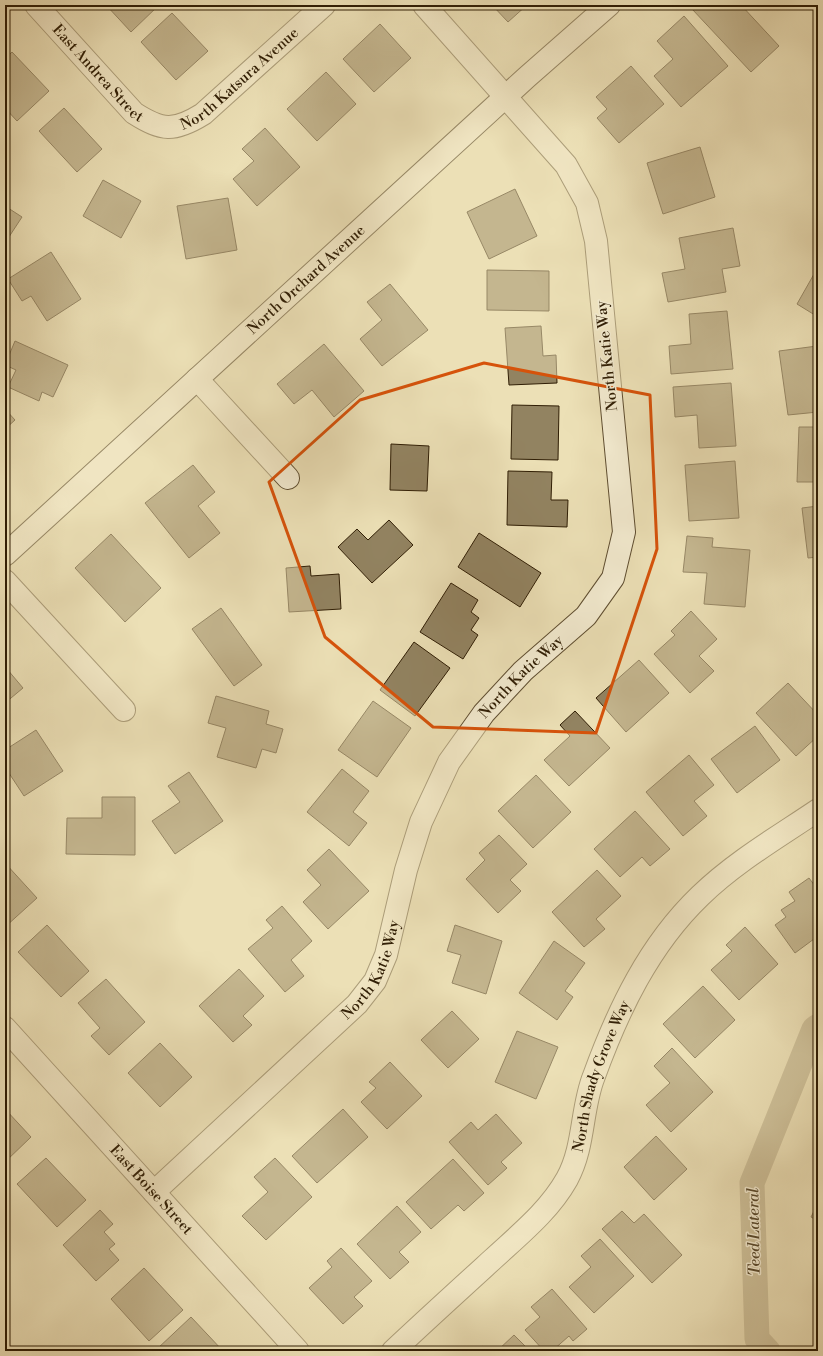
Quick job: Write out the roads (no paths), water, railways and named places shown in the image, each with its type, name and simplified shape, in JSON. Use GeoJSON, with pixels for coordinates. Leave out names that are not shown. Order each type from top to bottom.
{"type":"FeatureCollection","features":[{"type":"Feature","properties":{"kind":"street","name":"East Andrea Street"},"geometry":{"type":"LineString","coordinates":[[36,5],[134,113],[148,122],[168,128]]}},
{"type":"Feature","properties":{"kind":"street","name":"North Katsura Avenue"},"geometry":{"type":"LineString","coordinates":[[168,128],[187,124],[203,114],[324,5]]}},
{"type":"Feature","properties":{"kind":"street","name":"North Katie Way"},"geometry":{"type":"LineString","coordinates":[[154,1192],[356,1004],[375,981],[386,955],[406,870],[421,822],[449,762],[489,708],[523,670],[586,616],[613,578],[624,532],[596,241],[587,203],[566,165],[424,5]]}},
{"type":"Feature","properties":{"kind":"street","name":"North Orchard Avenue"},"geometry":{"type":"LineString","coordinates":[[5,555],[505,97],[609,5]]}},
{"type":"Feature","properties":{"kind":"street"},"geometry":{"type":"LineString","coordinates":[[197,379],[288,478]]}},
{"type":"Feature","properties":{"kind":"street"},"geometry":{"type":"LineString","coordinates":[[5,581],[124,710]]}},
{"type":"Feature","properties":{"kind":"street","name":"North Shady Grove Way"},"geometry":{"type":"LineString","coordinates":[[393,1351],[546,1211],[568,1178],[582,1137],[592,1081],[610,1032],[639,975],[669,931],[700,896],[739,863],[818,810]]}},
{"type":"Feature","properties":{"kind":"street","name":"East Boise Street"},"geometry":{"type":"LineString","coordinates":[[5,1028],[298,1351]]}},
{"type":"Feature","properties":{"kind":"waterway","name":"Teed Lateral"},"geometry":{"type":"LineString","coordinates":[[768,1351],[757,1339],[752,1183],[814,1029],[818,1026]]}}]}
